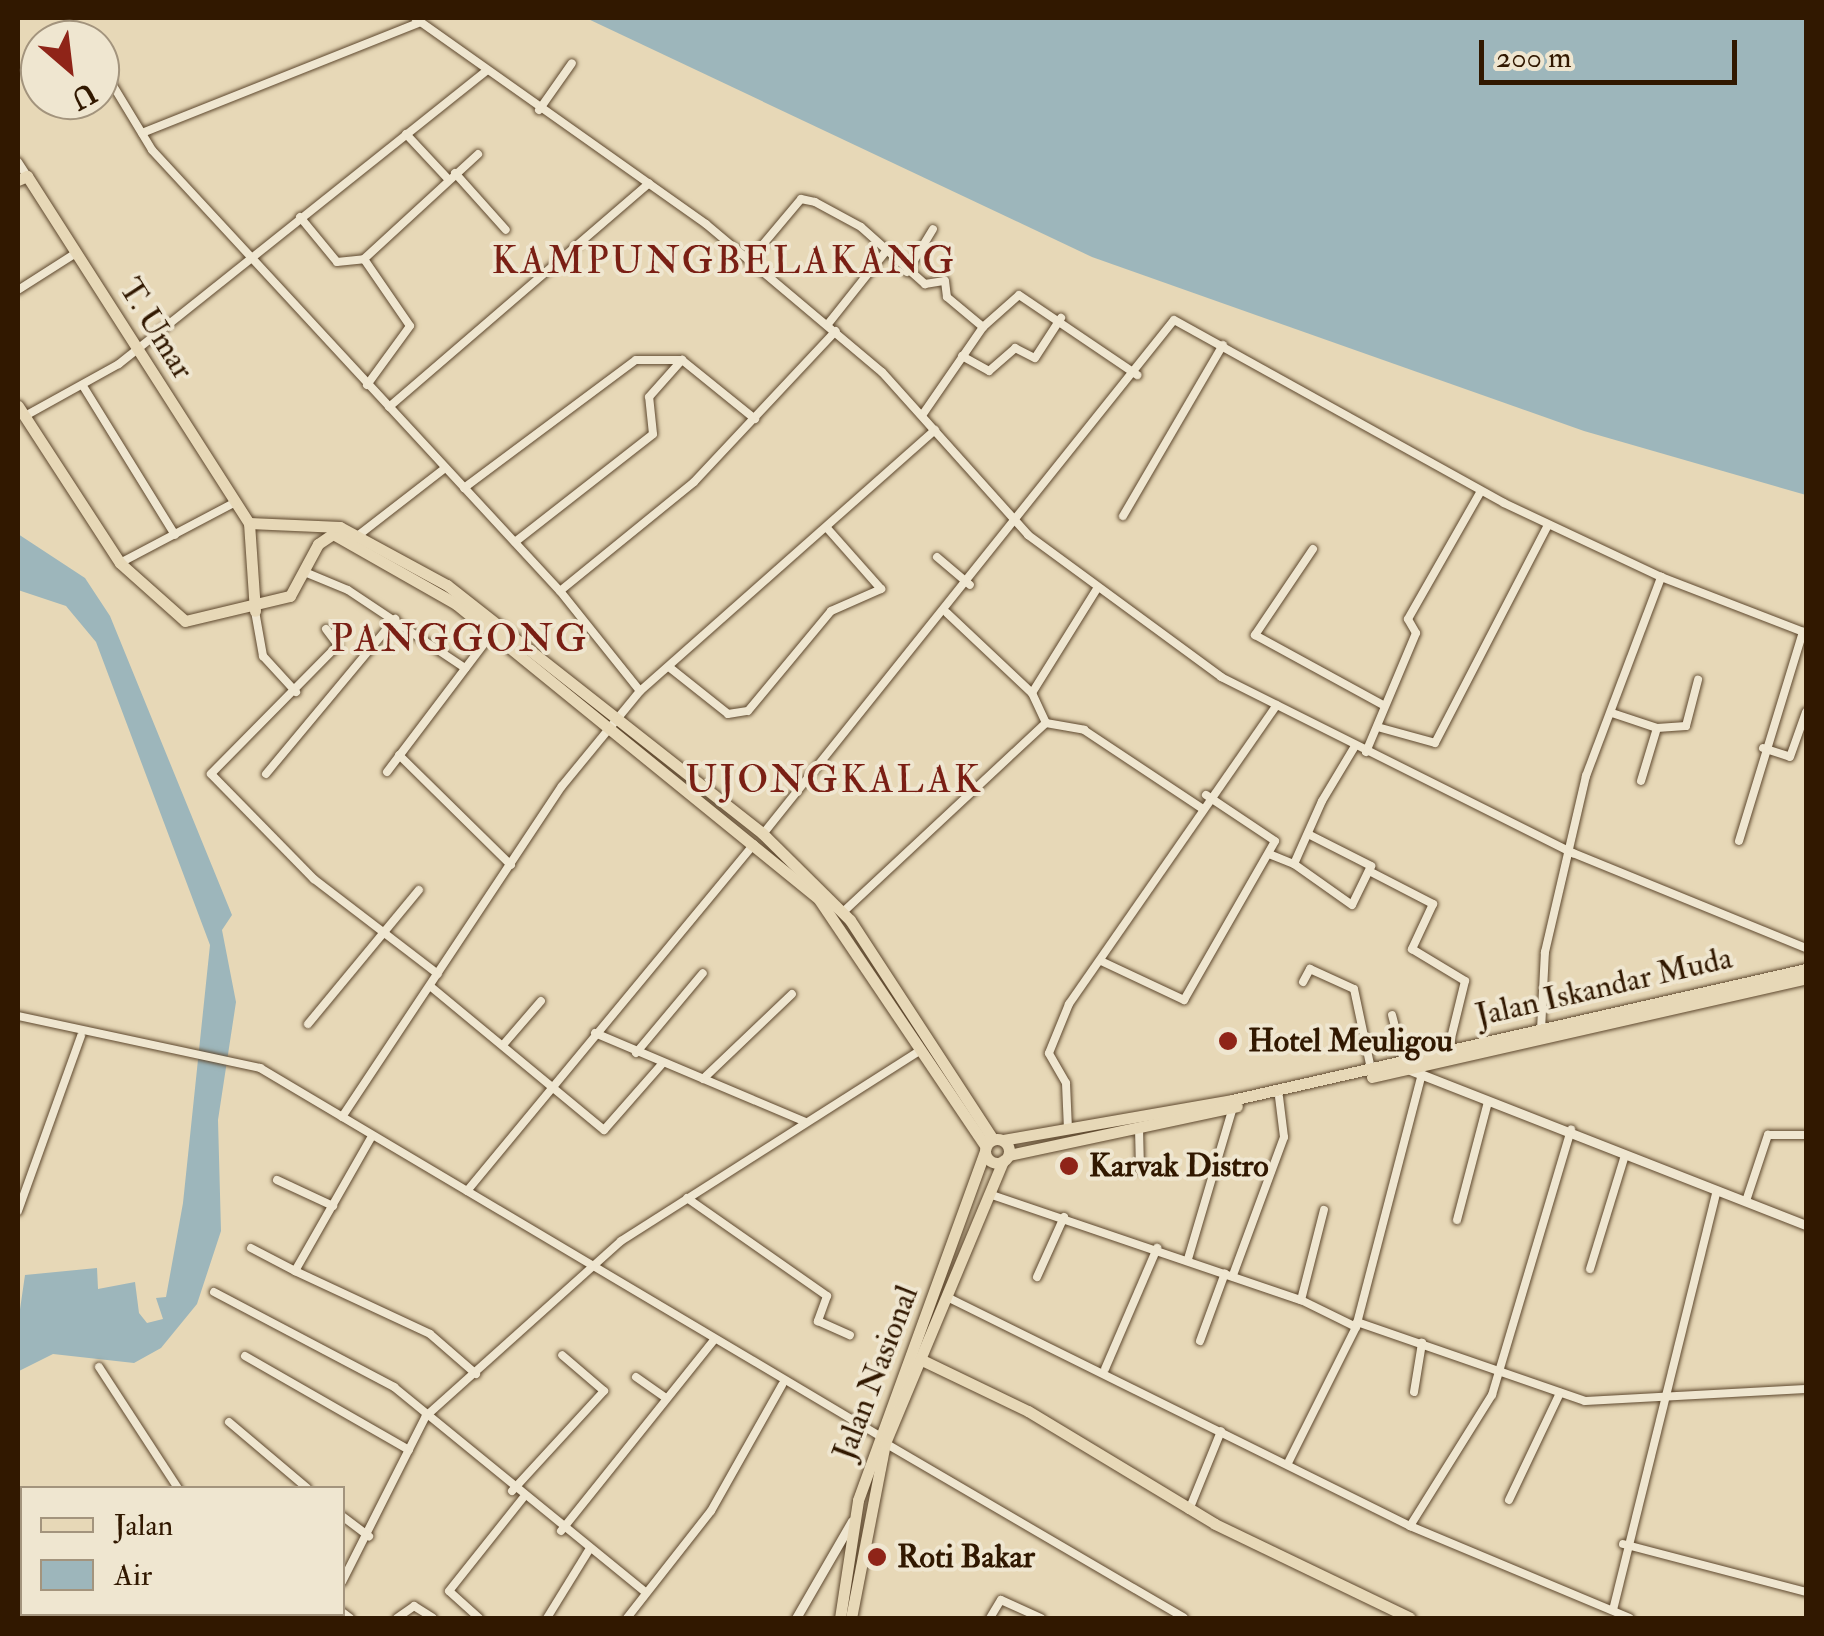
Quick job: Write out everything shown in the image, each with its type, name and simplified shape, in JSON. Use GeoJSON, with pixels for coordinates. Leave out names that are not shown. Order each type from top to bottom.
{"type":"FeatureCollection","features":[{"type":"Feature","properties":{"kind":"main road","name":"T. Umar"},"geometry":{"type":"LineString","coordinates":[[22,178],[136,346],[232,504],[250,523]]}},
{"type":"Feature","properties":{"kind":"main road"},"geometry":{"type":"LineString","coordinates":[[21,411],[120,564],[190,623],[256,610],[290,596],[306,573],[321,539],[338,534],[492,633],[613,724],[813,876],[839,916],[859,932],[992,1144],[1006,1158]]}},
{"type":"Feature","properties":{"kind":"main road"},"geometry":{"type":"LineString","coordinates":[[256,610],[250,523],[302,519],[360,534],[487,613],[613,724]]}},
{"type":"Feature","properties":{"kind":"main road"},"geometry":{"type":"LineString","coordinates":[[759,838],[845,929],[921,1050],[1006,1158]]}},
{"type":"Feature","properties":{"kind":"main road","name":"Jalan Iskandar Muda"},"geometry":{"type":"LineString","coordinates":[[992,1144],[1068,1133],[1405,1066],[1448,1050],[1806,970]]}},
{"type":"Feature","properties":{"kind":"main road","name":"Jalan Iskandar Muda"},"geometry":{"type":"LineString","coordinates":[[1006,1158],[1806,978]]}},
{"type":"Feature","properties":{"kind":"main road","name":"Jalan Nasional"},"geometry":{"type":"LineString","coordinates":[[840,1618],[852,1521],[992,1144]]}},
{"type":"Feature","properties":{"kind":"main road","name":"Jalan Nasional"},"geometry":{"type":"LineString","coordinates":[[851,1618],[887,1425],[924,1361],[1006,1158]]}},
{"type":"Feature","properties":{"kind":"main road"},"geometry":{"type":"LineString","coordinates":[[924,1361],[1028,1411],[1189,1510],[1410,1618]]}},
{"type":"Feature","properties":{"kind":"street"},"geometry":{"type":"LineString","coordinates":[[142,133],[418,20],[539,110],[650,183],[832,328],[922,414],[1018,522],[1096,590],[1277,705],[1366,752],[1573,852],[1806,948]]}},
{"type":"Feature","properties":{"kind":"street"},"geometry":{"type":"LineString","coordinates":[[539,110],[572,63]]}},
{"type":"Feature","properties":{"kind":"street"},"geometry":{"type":"LineString","coordinates":[[21,411],[83,386],[252,258],[486,71]]}},
{"type":"Feature","properties":{"kind":"street"},"geometry":{"type":"LineString","coordinates":[[120,97],[142,133],[367,385],[560,591],[640,691]]}},
{"type":"Feature","properties":{"kind":"street"},"geometry":{"type":"LineString","coordinates":[[406,134],[506,230]]}},
{"type":"Feature","properties":{"kind":"street"},"geometry":{"type":"LineString","coordinates":[[300,217],[337,262],[364,259],[478,154]]}},
{"type":"Feature","properties":{"kind":"street","name":"T. Umar"},"geometry":{"type":"LineString","coordinates":[[18,162],[22,178]]}},
{"type":"Feature","properties":{"kind":"street"},"geometry":{"type":"LineString","coordinates":[[389,407],[650,183]]}},
{"type":"Feature","properties":{"kind":"street"},"geometry":{"type":"LineString","coordinates":[[749,261],[801,200],[862,227],[907,272],[925,284],[945,282],[947,297],[984,327]]}},
{"type":"Feature","properties":{"kind":"street"},"geometry":{"type":"LineString","coordinates":[[907,272],[933,229]]}},
{"type":"Feature","properties":{"kind":"street"},"geometry":{"type":"LineString","coordinates":[[560,591],[755,419],[832,328],[886,251]]}},
{"type":"Feature","properties":{"kind":"street"},"geometry":{"type":"LineString","coordinates":[[18,290],[76,253]]}},
{"type":"Feature","properties":{"kind":"street"},"geometry":{"type":"LineString","coordinates":[[364,259],[410,326],[367,385]]}},
{"type":"Feature","properties":{"kind":"street"},"geometry":{"type":"LineString","coordinates":[[922,414],[984,327],[1019,295],[1061,318],[1137,375]]}},
{"type":"Feature","properties":{"kind":"street"},"geometry":{"type":"LineString","coordinates":[[962,356],[988,371],[1014,348],[1035,358],[1061,318]]}},
{"type":"Feature","properties":{"kind":"street"},"geometry":{"type":"LineString","coordinates":[[467,1191],[594,1033],[970,585],[1137,375],[1174,320],[1548,525],[1661,577],[1805,632],[1763,748],[1740,841]]}},
{"type":"Feature","properties":{"kind":"street"},"geometry":{"type":"LineString","coordinates":[[1123,516],[1223,345]]}},
{"type":"Feature","properties":{"kind":"street"},"geometry":{"type":"LineString","coordinates":[[464,488],[621,366],[682,360],[755,419]]}},
{"type":"Feature","properties":{"kind":"street"},"geometry":{"type":"LineString","coordinates":[[514,542],[653,434],[649,396],[682,360]]}},
{"type":"Feature","properties":{"kind":"street"},"geometry":{"type":"LineString","coordinates":[[83,386],[176,535]]}},
{"type":"Feature","properties":{"kind":"street"},"geometry":{"type":"LineString","coordinates":[[342,1117],[511,865],[640,691],[828,529],[935,430]]}},
{"type":"Feature","properties":{"kind":"street"},"geometry":{"type":"LineString","coordinates":[[360,534],[445,468]]}},
{"type":"Feature","properties":{"kind":"street"},"geometry":{"type":"LineString","coordinates":[[1366,752],[1381,728],[1382,707],[1416,633],[1408,619],[1481,491]]}},
{"type":"Feature","properties":{"kind":"street"},"geometry":{"type":"LineString","coordinates":[[120,564],[232,504]]}},
{"type":"Feature","properties":{"kind":"street"},"geometry":{"type":"LineString","coordinates":[[1381,728],[1438,736],[1548,525]]}},
{"type":"Feature","properties":{"kind":"street"},"geometry":{"type":"LineString","coordinates":[[670,667],[728,714],[748,710],[830,611],[881,588],[828,529]]}},
{"type":"Feature","properties":{"kind":"street"},"geometry":{"type":"LineString","coordinates":[[1313,549],[1255,635],[1382,707]]}},
{"type":"Feature","properties":{"kind":"street"},"geometry":{"type":"LineString","coordinates":[[937,558],[970,585]]}},
{"type":"Feature","properties":{"kind":"street"},"geometry":{"type":"LineString","coordinates":[[306,573],[395,619],[465,668]]}},
{"type":"Feature","properties":{"kind":"street"},"geometry":{"type":"LineString","coordinates":[[1541,1030],[1546,952],[1573,852],[1580,804],[1661,577]]}},
{"type":"Feature","properties":{"kind":"street"},"geometry":{"type":"LineString","coordinates":[[1032,693],[1096,590]]}},
{"type":"Feature","properties":{"kind":"street"},"geometry":{"type":"LineString","coordinates":[[256,610],[263,656],[296,692]]}},
{"type":"Feature","properties":{"kind":"street"},"geometry":{"type":"LineString","coordinates":[[947,613],[1032,693],[1046,723]]}},
{"type":"Feature","properties":{"kind":"street"},"geometry":{"type":"LineString","coordinates":[[266,774],[395,619]]}},
{"type":"Feature","properties":{"kind":"street"},"geometry":{"type":"LineString","coordinates":[[326,629],[339,644],[296,692],[248,728],[211,774],[383,936],[438,974]]}},
{"type":"Feature","properties":{"kind":"street"},"geometry":{"type":"LineString","coordinates":[[387,772],[492,633]]}},
{"type":"Feature","properties":{"kind":"street"},"geometry":{"type":"LineString","coordinates":[[1612,714],[1657,728],[1689,724],[1698,680]]}},
{"type":"Feature","properties":{"kind":"street"},"geometry":{"type":"LineString","coordinates":[[1068,1133],[1068,1089],[1048,1054],[1068,1004],[1102,961],[1203,808],[1206,795],[1277,705]]}},
{"type":"Feature","properties":{"kind":"street"},"geometry":{"type":"LineString","coordinates":[[1763,748],[1790,757],[1806,712]]}},
{"type":"Feature","properties":{"kind":"street"},"geometry":{"type":"LineString","coordinates":[[1046,723],[1084,730],[1203,808]]}},
{"type":"Feature","properties":{"kind":"street"},"geometry":{"type":"LineString","coordinates":[[839,916],[1046,723]]}},
{"type":"Feature","properties":{"kind":"street"},"geometry":{"type":"LineString","coordinates":[[1641,781],[1657,728]]}},
{"type":"Feature","properties":{"kind":"street"},"geometry":{"type":"LineString","coordinates":[[1294,864],[1355,746]]}},
{"type":"Feature","properties":{"kind":"street"},"geometry":{"type":"LineString","coordinates":[[399,755],[511,865]]}},
{"type":"Feature","properties":{"kind":"street"},"geometry":{"type":"LineString","coordinates":[[1102,961],[1184,1000],[1269,854],[1272,838],[1206,795]]}},
{"type":"Feature","properties":{"kind":"street"},"geometry":{"type":"LineString","coordinates":[[1308,834],[1434,905],[1412,949],[1465,981],[1448,1050]]}},
{"type":"Feature","properties":{"kind":"street"},"geometry":{"type":"LineString","coordinates":[[1269,854],[1294,864],[1352,906],[1371,872]]}},
{"type":"Feature","properties":{"kind":"street"},"geometry":{"type":"LineString","coordinates":[[308,1024],[419,890]]}},
{"type":"Feature","properties":{"kind":"street"},"geometry":{"type":"LineString","coordinates":[[1303,982],[1310,970],[1354,989],[1371,1070]]}},
{"type":"Feature","properties":{"kind":"street"},"geometry":{"type":"LineString","coordinates":[[636,1053],[703,974]]}},
{"type":"Feature","properties":{"kind":"street"},"geometry":{"type":"LineString","coordinates":[[430,986],[548,1089],[608,1130],[662,1064]]}},
{"type":"Feature","properties":{"kind":"street"},"geometry":{"type":"LineString","coordinates":[[703,1079],[792,994]]}},
{"type":"Feature","properties":{"kind":"street"},"geometry":{"type":"LineString","coordinates":[[503,1046],[541,1001]]}},
{"type":"Feature","properties":{"kind":"street"},"geometry":{"type":"LineString","coordinates":[[1392,1015],[1405,1066],[1422,1076],[1571,1130],[1717,1192],[1806,1224]]}},
{"type":"Feature","properties":{"kind":"street"},"geometry":{"type":"LineString","coordinates":[[18,1016],[81,1036],[198,1051],[246,1063],[467,1191],[782,1385],[887,1425],[1184,1618]]}},
{"type":"Feature","properties":{"kind":"street"},"geometry":{"type":"LineString","coordinates":[[594,1033],[806,1122]]}},
{"type":"Feature","properties":{"kind":"street"},"geometry":{"type":"LineString","coordinates":[[18,1211],[81,1036]]}},
{"type":"Feature","properties":{"kind":"street"},"geometry":{"type":"LineString","coordinates":[[345,1577],[369,1536],[426,1416],[596,1272],[621,1242],[921,1050]]}},
{"type":"Feature","properties":{"kind":"street"},"geometry":{"type":"LineString","coordinates":[[1288,1463],[1356,1324],[1422,1076]]}},
{"type":"Feature","properties":{"kind":"street"},"geometry":{"type":"LineString","coordinates":[[1200,1340],[1284,1138],[1278,1097]]}},
{"type":"Feature","properties":{"kind":"street"},"geometry":{"type":"LineString","coordinates":[[1457,1220],[1488,1102]]}},
{"type":"Feature","properties":{"kind":"street"},"geometry":{"type":"LineString","coordinates":[[1188,1259],[1233,1107]]}},
{"type":"Feature","properties":{"kind":"street"},"geometry":{"type":"LineString","coordinates":[[1138,1128],[1140,1170]]}},
{"type":"Feature","properties":{"kind":"street"},"geometry":{"type":"LineString","coordinates":[[1410,1526],[1488,1403],[1495,1366],[1571,1130]]}},
{"type":"Feature","properties":{"kind":"street"},"geometry":{"type":"LineString","coordinates":[[1746,1201],[1768,1134],[1806,1136]]}},
{"type":"Feature","properties":{"kind":"street"},"geometry":{"type":"LineString","coordinates":[[295,1271],[372,1136]]}},
{"type":"Feature","properties":{"kind":"street"},"geometry":{"type":"LineString","coordinates":[[1590,1269],[1625,1155]]}},
{"type":"Feature","properties":{"kind":"street"},"geometry":{"type":"LineString","coordinates":[[277,1180],[333,1206]]}},
{"type":"Feature","properties":{"kind":"street"},"geometry":{"type":"LineString","coordinates":[[1613,1610],[1623,1544],[1658,1400],[1717,1192]]}},
{"type":"Feature","properties":{"kind":"street"},"geometry":{"type":"LineString","coordinates":[[989,1194],[1157,1248],[1356,1324],[1495,1366],[1560,1392],[1620,1405],[1806,1389]]}},
{"type":"Feature","properties":{"kind":"street"},"geometry":{"type":"LineString","coordinates":[[687,1198],[827,1296],[818,1322],[850,1336]]}},
{"type":"Feature","properties":{"kind":"street"},"geometry":{"type":"LineString","coordinates":[[1301,1300],[1324,1210]]}},
{"type":"Feature","properties":{"kind":"street"},"geometry":{"type":"LineString","coordinates":[[1037,1277],[1064,1217]]}},
{"type":"Feature","properties":{"kind":"street"},"geometry":{"type":"LineString","coordinates":[[251,1248],[430,1334],[476,1374]]}},
{"type":"Feature","properties":{"kind":"street"},"geometry":{"type":"LineString","coordinates":[[1106,1369],[1157,1248]]}},
{"type":"Feature","properties":{"kind":"street"},"geometry":{"type":"LineString","coordinates":[[214,1292],[337,1354],[426,1416],[561,1531],[645,1592]]}},
{"type":"Feature","properties":{"kind":"street"},"geometry":{"type":"LineString","coordinates":[[947,1297],[1106,1369],[1410,1526],[1630,1618]]}},
{"type":"Feature","properties":{"kind":"street"},"geometry":{"type":"LineString","coordinates":[[561,1531],[714,1340]]}},
{"type":"Feature","properties":{"kind":"street"},"geometry":{"type":"LineString","coordinates":[[1414,1392],[1422,1343]]}},
{"type":"Feature","properties":{"kind":"street"},"geometry":{"type":"LineString","coordinates":[[512,1491],[604,1391],[562,1355]]}},
{"type":"Feature","properties":{"kind":"street"},"geometry":{"type":"LineString","coordinates":[[245,1356],[409,1450]]}},
{"type":"Feature","properties":{"kind":"street"},"geometry":{"type":"LineString","coordinates":[[99,1367],[177,1486]]}},
{"type":"Feature","properties":{"kind":"street"},"geometry":{"type":"LineString","coordinates":[[636,1377],[666,1398]]}},
{"type":"Feature","properties":{"kind":"street"},"geometry":{"type":"LineString","coordinates":[[627,1618],[711,1511],[782,1385]]}},
{"type":"Feature","properties":{"kind":"street"},"geometry":{"type":"LineString","coordinates":[[1510,1500],[1560,1392]]}},
{"type":"Feature","properties":{"kind":"street"},"geometry":{"type":"LineString","coordinates":[[228,1422],[305,1486]]}},
{"type":"Feature","properties":{"kind":"street"},"geometry":{"type":"LineString","coordinates":[[1189,1510],[1221,1430]]}},
{"type":"Feature","properties":{"kind":"street"},"geometry":{"type":"LineString","coordinates":[[479,1618],[449,1592],[523,1498]]}},
{"type":"Feature","properties":{"kind":"street"},"geometry":{"type":"LineString","coordinates":[[345,1518],[369,1536]]}},
{"type":"Feature","properties":{"kind":"street"},"geometry":{"type":"LineString","coordinates":[[796,1618],[852,1521]]}},
{"type":"Feature","properties":{"kind":"street"},"geometry":{"type":"LineString","coordinates":[[1623,1544],[1806,1592]]}},
{"type":"Feature","properties":{"kind":"street"},"geometry":{"type":"LineString","coordinates":[[547,1618],[589,1550]]}},
{"type":"Feature","properties":{"kind":"street"},"geometry":{"type":"LineString","coordinates":[[990,1618],[1000,1600],[1041,1618]]}},
{"type":"Feature","properties":{"kind":"street"},"geometry":{"type":"LineString","coordinates":[[396,1618],[414,1606],[433,1618]]}},
{"type":"Feature","properties":{"kind":"water"},"geometry":{"type":"Polygon","coordinates":[[[586,18],[1806,18],[1806,495],[1584,431],[1092,257],[586,18]]]}},
{"type":"Feature","properties":{"kind":"water"},"geometry":{"type":"Polygon","coordinates":[[[18,534],[85,578],[110,616],[232,915],[222,930],[236,1002],[218,1120],[221,1231],[197,1304],[161,1348],[134,1363],[53,1354],[19,1371],[18,1393],[18,1323],[25,1275],[97,1268],[98,1289],[135,1282],[139,1313],[147,1323],[163,1319],[156,1298],[166,1297],[183,1203],[210,945],[96,642],[66,606],[18,590],[18,534]]]}},
{"type":"Feature","properties":{"kind":"place","name":"Hotel Meuligou"},"geometry":{"type":"Point","coordinates":[1228,1041]}},
{"type":"Feature","properties":{"kind":"place","name":"Karvak Distro"},"geometry":{"type":"Point","coordinates":[1069,1166]}},
{"type":"Feature","properties":{"kind":"place","name":"Roti Bakar"},"geometry":{"type":"Point","coordinates":[877,1557]}},
{"type":"Feature","properties":{"kind":"district","name":"KAMPUNGBELAKANG"},"geometry":{"type":"Point","coordinates":[724,262]}},
{"type":"Feature","properties":{"kind":"district","name":"PANGGONG"},"geometry":{"type":"Point","coordinates":[460,640]}},
{"type":"Feature","properties":{"kind":"district","name":"UJONGKALAK"},"geometry":{"type":"Point","coordinates":[834,781]}}]}
